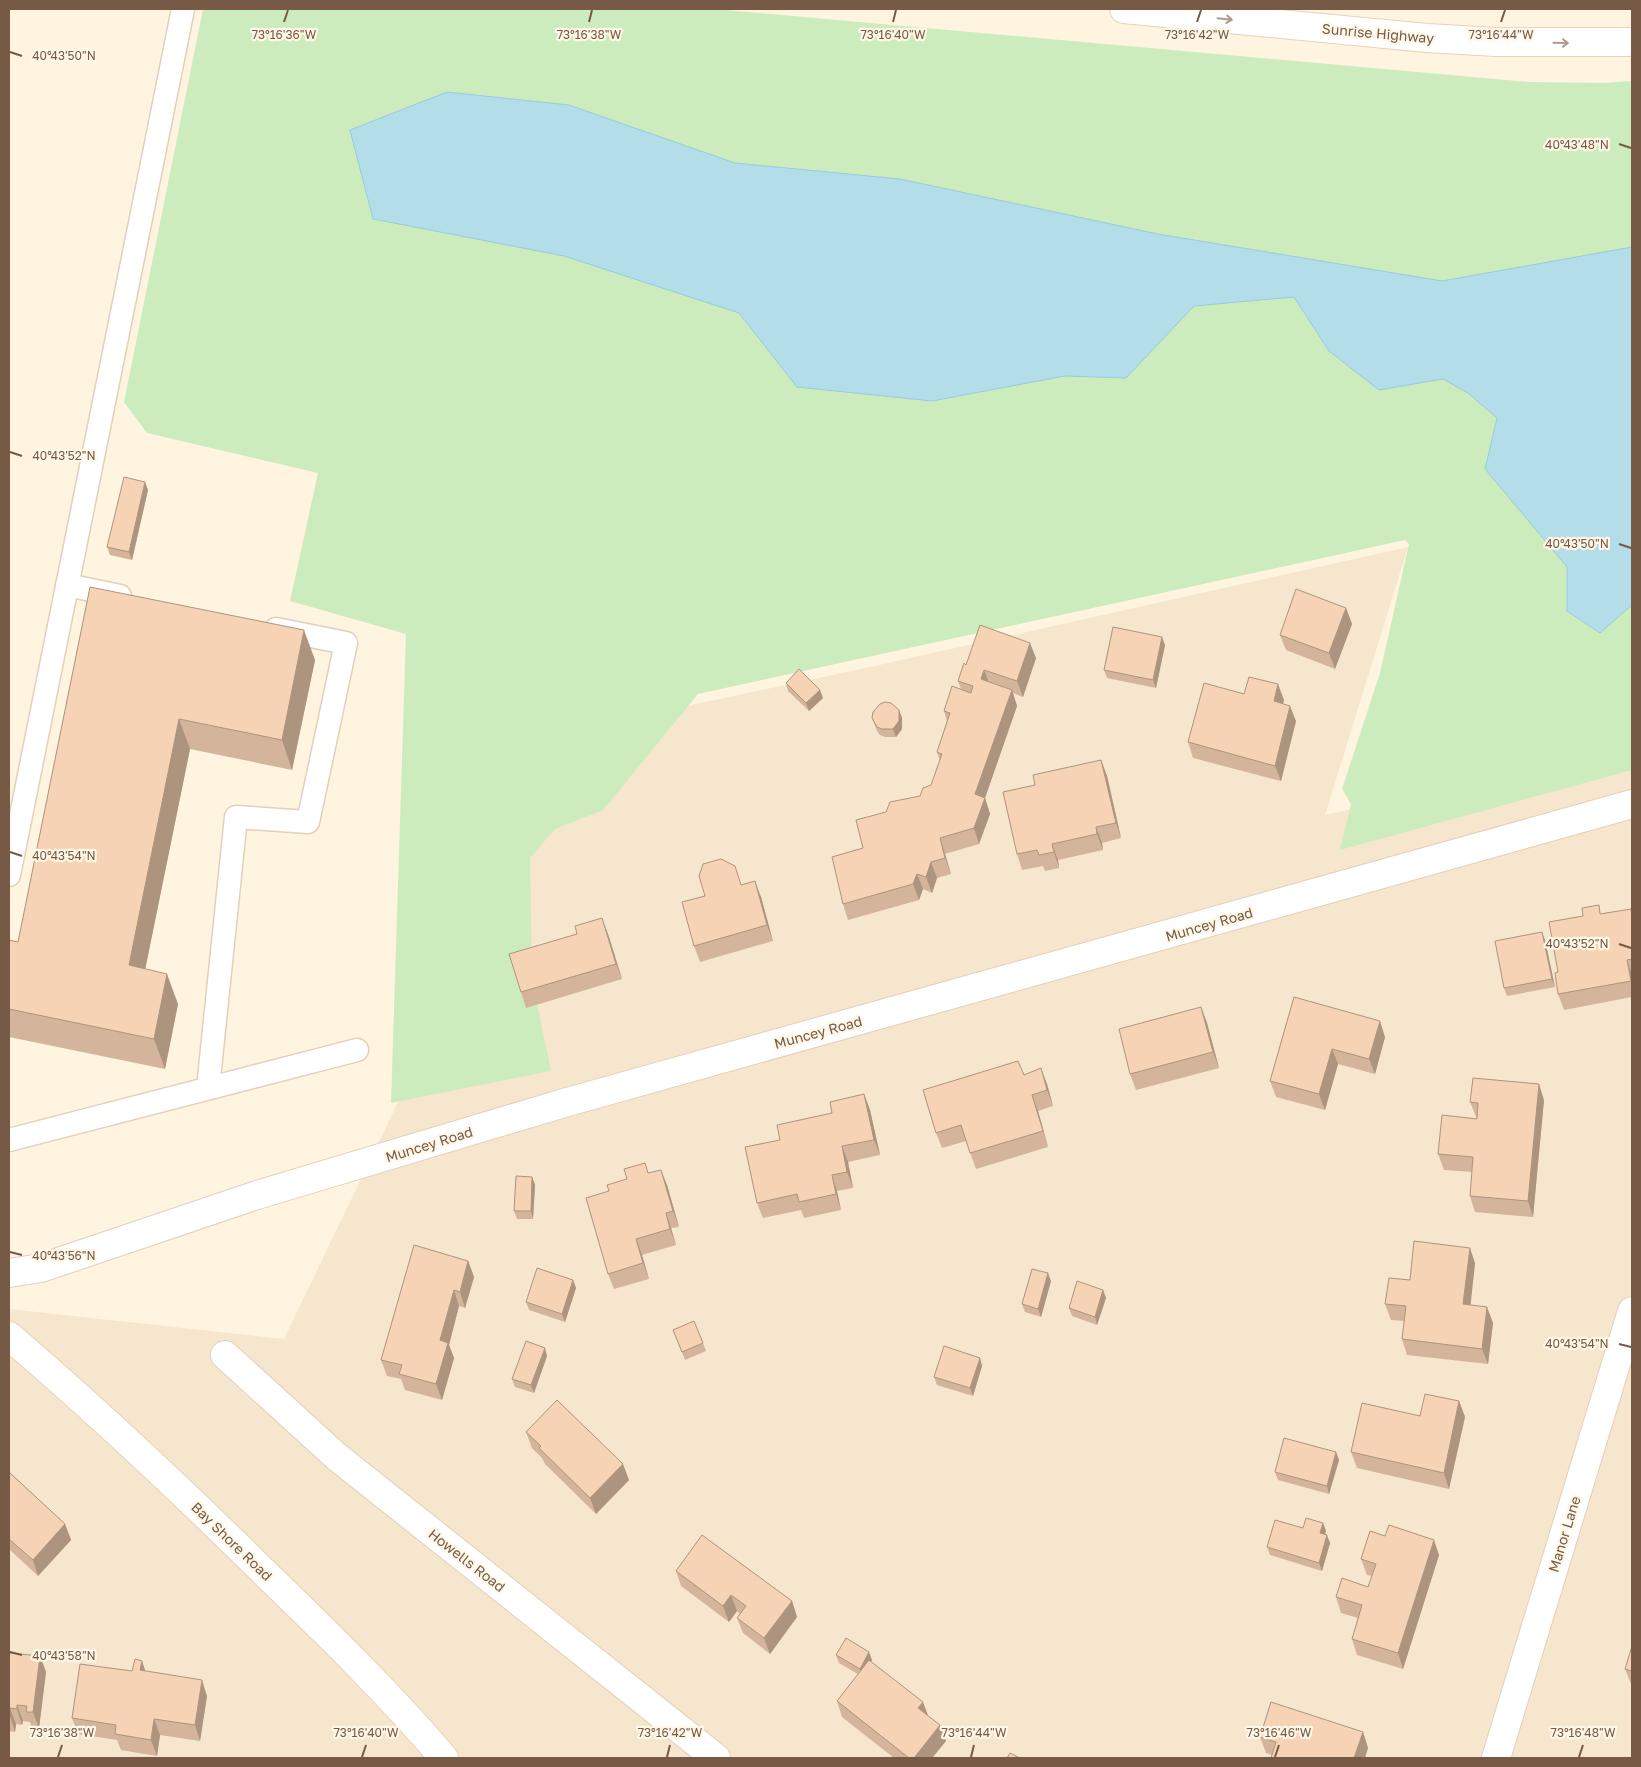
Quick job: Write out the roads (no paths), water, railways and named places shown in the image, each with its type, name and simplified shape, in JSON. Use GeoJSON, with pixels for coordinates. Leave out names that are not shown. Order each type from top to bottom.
{"type":"FeatureCollection","features":[{"type":"Feature","properties":{"kind":"street","name":"Sunrise Highway"},"geometry":{"type":"LineString","coordinates":[[1124,9],[1427,38],[1496,42],[1632,42]]}},
{"type":"Feature","properties":{"kind":"street","name":"Muncey Road"},"geometry":{"type":"LineString","coordinates":[[9,1273],[41,1268],[257,1195],[564,1103],[1632,804]]}},
{"type":"Feature","properties":{"kind":"street","name":"Manor Lane"},"geometry":{"type":"LineString","coordinates":[[1496,1758],[1632,1310]]}},
{"type":"Feature","properties":{"kind":"street","name":"Bay Shore Road"},"geometry":{"type":"LineString","coordinates":[[9,1336],[60,1379],[239,1548],[374,1683],[444,1758]]}},
{"type":"Feature","properties":{"kind":"street","name":"Howells Road"},"geometry":{"type":"LineString","coordinates":[[225,1355],[337,1456],[716,1758]]}},
{"type":"Feature","properties":{"kind":"lane"},"geometry":{"type":"LineString","coordinates":[[9,875],[183,9]]}},
{"type":"Feature","properties":{"kind":"lane"},"geometry":{"type":"LineString","coordinates":[[67,585],[144,601]]}},
{"type":"Feature","properties":{"kind":"lane"},"geometry":{"type":"LineString","coordinates":[[208,1088],[236,818],[308,822],[346,643],[259,625]]}},
{"type":"Feature","properties":{"kind":"lane"},"geometry":{"type":"LineString","coordinates":[[9,1140],[357,1050]]}},
{"type":"Feature","properties":{"kind":"water"},"geometry":{"type":"Polygon","coordinates":[[[447,92],[569,105],[735,163],[900,179],[1158,234],[1442,281],[1632,247],[1632,605],[1600,633],[1567,611],[1567,567],[1485,469],[1497,418],[1468,393],[1443,379],[1379,390],[1329,351],[1294,297],[1194,306],[1126,378],[1065,376],[932,401],[797,387],[739,313],[564,256],[373,219],[350,130],[447,92]]]}}]}
